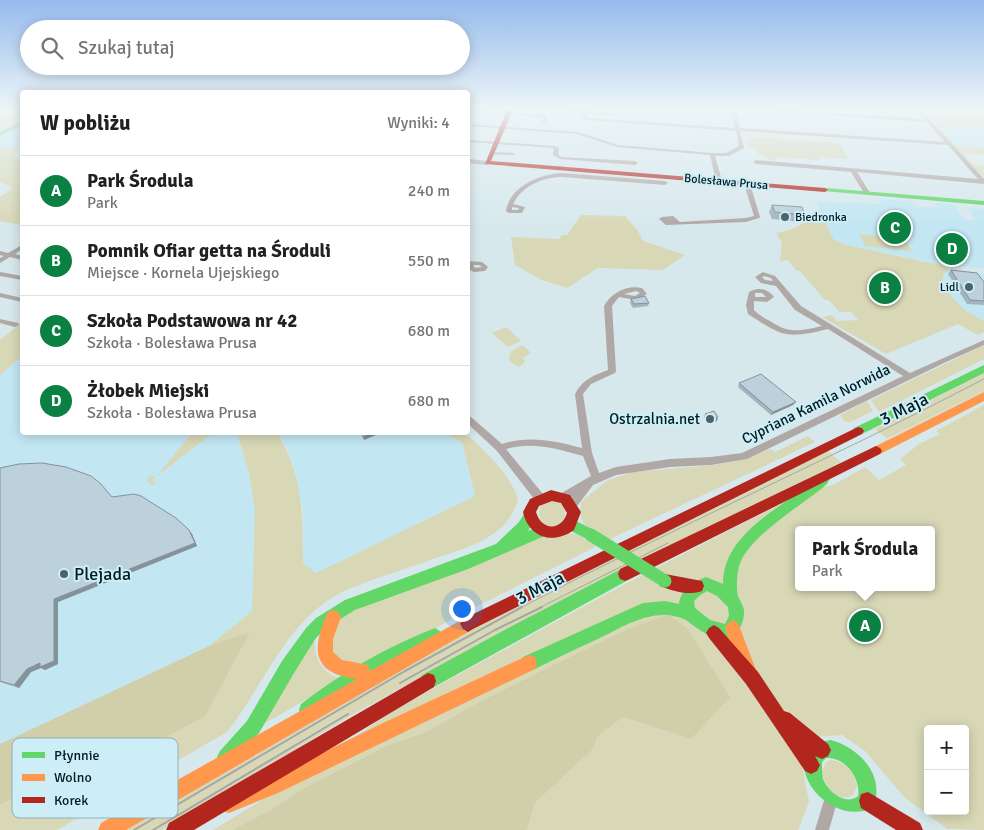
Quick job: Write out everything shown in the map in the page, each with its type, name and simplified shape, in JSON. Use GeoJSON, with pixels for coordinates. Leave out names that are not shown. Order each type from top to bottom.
{"type":"FeatureCollection","features":[{"type":"Feature","properties":{"kind":"main road"},"geometry":{"type":"LineString","coordinates":[[491,153],[493,149]]}},
{"type":"Feature","properties":{"kind":"main road","name":"Bolesława Prusa"},"geometry":{"type":"LineString","coordinates":[[491,153],[747,184],[984,203]]}},
{"type":"Feature","properties":{"kind":"main road","name":"3 Maja"},"geometry":{"type":"LineString","coordinates":[[178,790],[454,631],[984,369]]}},
{"type":"Feature","properties":{"kind":"main road","name":"3 Maja"},"geometry":{"type":"LineString","coordinates":[[176,830],[488,647],[570,603],[984,396]]}},
{"type":"Feature","properties":{"kind":"main road"},"geometry":{"type":"LineString","coordinates":[[714,633],[728,632],[738,622],[738,614],[731,597],[732,568],[739,550],[811,492],[830,473]]}},
{"type":"Feature","properties":{"kind":"main road"},"geometry":{"type":"LineString","coordinates":[[212,770],[253,727],[288,667],[311,633],[334,614],[350,605],[517,542],[534,532],[557,533],[565,530],[572,525],[574,518],[571,506],[562,498],[551,495],[539,497],[530,507],[530,518],[534,526],[542,531]]}},
{"type":"Feature","properties":{"kind":"main road"},"geometry":{"type":"LineString","coordinates":[[497,549],[524,526],[530,518]]}},
{"type":"Feature","properties":{"kind":"main road"},"geometry":{"type":"LineString","coordinates":[[572,525],[665,581],[700,626],[714,633],[752,678],[811,765],[815,782],[821,793],[830,802],[842,810],[853,810],[862,807],[868,801],[865,776],[849,756],[839,750],[822,750],[816,753],[811,765]]}},
{"type":"Feature","properties":{"kind":"main road"},"geometry":{"type":"LineString","coordinates":[[665,581],[686,586],[706,584],[720,588],[731,597]]}},
{"type":"Feature","properties":{"kind":"main road"},"geometry":{"type":"LineString","coordinates":[[687,607],[691,590],[697,586]]}},
{"type":"Feature","properties":{"kind":"main road"},"geometry":{"type":"LineString","coordinates":[[197,817],[272,787],[387,730],[640,610],[656,607],[687,607]]}},
{"type":"Feature","properties":{"kind":"main road"},"geometry":{"type":"LineString","coordinates":[[334,614],[324,632],[323,647],[326,656],[338,668],[354,672],[364,671]]}},
{"type":"Feature","properties":{"kind":"main road"},"geometry":{"type":"LineString","coordinates":[[732,628],[752,678]]}},
{"type":"Feature","properties":{"kind":"main road"},"geometry":{"type":"LineString","coordinates":[[286,728],[326,694],[364,671],[413,643],[454,631]]}},
{"type":"Feature","properties":{"kind":"main road"},"geometry":{"type":"LineString","coordinates":[[770,706],[822,750]]}},
{"type":"Feature","properties":{"kind":"main road"},"geometry":{"type":"LineString","coordinates":[[868,801],[913,830]]}},
{"type":"Feature","properties":{"kind":"main road","name":"3 Maja"},"geometry":{"type":"LineString","coordinates":[[108,830],[129,818]]}},
{"type":"Feature","properties":{"kind":"street"},"geometry":{"type":"LineString","coordinates":[[483,149],[491,153],[513,154]]}},
{"type":"Feature","properties":{"kind":"street"},"geometry":{"type":"LineString","coordinates":[[491,153],[536,149]]}},
{"type":"Feature","properties":{"kind":"street"},"geometry":{"type":"LineString","coordinates":[[557,149],[556,155],[560,158],[635,163]]}},
{"type":"Feature","properties":{"kind":"street"},"geometry":{"type":"LineString","coordinates":[[649,149],[727,155],[740,149]]}},
{"type":"Feature","properties":{"kind":"street"},"geometry":{"type":"LineString","coordinates":[[952,149],[983,182]]}},
{"type":"Feature","properties":{"kind":"street","name":"Bolesława Prusa"},"geometry":{"type":"LineString","coordinates":[[470,160],[491,153]]}},
{"type":"Feature","properties":{"kind":"street"},"geometry":{"type":"LineString","coordinates":[[712,154],[719,181]]}},
{"type":"Feature","properties":{"kind":"street"},"geometry":{"type":"LineString","coordinates":[[756,162],[983,182]]}},
{"type":"Feature","properties":{"kind":"street"},"geometry":{"type":"LineString","coordinates":[[853,170],[867,193]]}},
{"type":"Feature","properties":{"kind":"street"},"geometry":{"type":"LineString","coordinates":[[510,205],[513,197],[518,193],[537,180],[552,176],[665,183]]}},
{"type":"Feature","properties":{"kind":"street"},"geometry":{"type":"LineString","coordinates":[[679,224],[757,218],[747,184]]}},
{"type":"Feature","properties":{"kind":"street"},"geometry":{"type":"LineString","coordinates":[[0,261],[20,249]]}},
{"type":"Feature","properties":{"kind":"street"},"geometry":{"type":"LineString","coordinates":[[0,253],[20,258]]}},
{"type":"Feature","properties":{"kind":"street"},"geometry":{"type":"LineString","coordinates":[[0,274],[20,278]]}},
{"type":"Feature","properties":{"kind":"street"},"geometry":{"type":"LineString","coordinates":[[828,327],[794,335],[779,332],[750,312],[751,299],[765,301],[769,299],[769,296],[763,291],[763,282],[758,277],[767,274],[773,276],[798,308],[909,376]]}},
{"type":"Feature","properties":{"kind":"street"},"geometry":{"type":"LineString","coordinates":[[0,295],[20,300]]}},
{"type":"Feature","properties":{"kind":"street"},"geometry":{"type":"LineString","coordinates":[[596,478],[587,453],[579,394],[581,388],[589,382],[612,371],[608,306],[619,295]]}},
{"type":"Feature","properties":{"kind":"street"},"geometry":{"type":"LineString","coordinates":[[0,321],[15,325]]}},
{"type":"Feature","properties":{"kind":"street","name":"Cypriana Kamila Norwida"},"geometry":{"type":"LineString","coordinates":[[562,498],[596,478],[616,471],[636,467],[744,456],[984,342]]}},
{"type":"Feature","properties":{"kind":"street"},"geometry":{"type":"LineString","coordinates":[[470,421],[500,448],[539,497]]}},
{"type":"Feature","properties":{"kind":"street"},"geometry":{"type":"LineString","coordinates":[[500,448],[521,442],[562,447],[587,453]]}},
{"type":"Feature","properties":{"kind":"street","name":"Cypriana Kamila Norwida"},"geometry":{"type":"LineString","coordinates":[[571,506],[596,478]]}},
{"type":"Feature","properties":{"kind":"street"},"geometry":{"type":"LineString","coordinates":[[822,830],[830,802]]}},
{"type":"Feature","properties":{"kind":"shaded area"},"geometry":{"type":"Polygon","coordinates":[[[879,199],[911,201],[915,207],[938,207],[935,203],[953,204],[965,220],[976,220],[968,208],[984,209],[984,268],[940,264],[846,245],[834,240],[815,201],[881,204],[879,199]]]}},
{"type":"Feature","properties":{"kind":"shaded area"},"geometry":{"type":"Polygon","coordinates":[[[949,270],[984,274],[984,321],[955,302],[942,281],[944,273],[949,270]]]}},
{"type":"Feature","properties":{"kind":"shaded area"},"geometry":{"type":"Polygon","coordinates":[[[20,358],[20,435],[238,435],[249,473],[255,510],[252,611],[209,646],[0,744],[0,375],[20,358]]]}},
{"type":"Feature","properties":{"kind":"shaded area"},"geometry":{"type":"Polygon","coordinates":[[[279,435],[449,435],[462,442],[475,496],[316,574],[303,563],[303,510],[295,472],[287,448],[279,435]]]}},
{"type":"Feature","properties":{"kind":"green space"},"geometry":{"type":"Polygon","coordinates":[[[0,149],[20,149],[13,154],[16,158],[20,159],[20,225],[0,221],[0,197],[13,188],[0,182],[0,149]]]}},
{"type":"Feature","properties":{"kind":"green space"},"geometry":{"type":"Polygon","coordinates":[[[755,149],[843,149],[848,159],[820,157],[821,160],[775,157],[777,162],[758,154],[755,149]]]}},
{"type":"Feature","properties":{"kind":"green space"},"geometry":{"type":"Polygon","coordinates":[[[956,149],[984,149],[984,155],[964,154],[974,165],[984,166],[984,178],[956,149]]]}},
{"type":"Feature","properties":{"kind":"green space"},"geometry":{"type":"Polygon","coordinates":[[[820,212],[834,240],[846,245],[941,265],[949,270],[944,273],[942,282],[951,296],[960,305],[984,321],[984,332],[978,335],[958,324],[886,354],[822,317],[832,315],[837,321],[858,320],[851,312],[839,312],[829,300],[825,300],[788,260],[780,261],[782,243],[776,233],[796,228],[810,214],[820,212]]]}},
{"type":"Feature","properties":{"kind":"green space"},"geometry":{"type":"Polygon","coordinates":[[[581,215],[625,216],[638,231],[643,241],[685,255],[663,270],[598,268],[567,288],[542,280],[515,265],[511,237],[559,239],[562,235],[567,235],[581,215]]]}},
{"type":"Feature","properties":{"kind":"green space"},"geometry":{"type":"Polygon","coordinates":[[[859,234],[905,239],[912,251],[865,246],[859,234]]]}},
{"type":"Feature","properties":{"kind":"green space"},"geometry":{"type":"Polygon","coordinates":[[[20,324],[20,358],[0,375],[0,340],[20,324]]]}},
{"type":"Feature","properties":{"kind":"green space"},"geometry":{"type":"Polygon","coordinates":[[[506,327],[521,341],[508,347],[492,333],[506,327]]]}},
{"type":"Feature","properties":{"kind":"green space"},"geometry":{"type":"Polygon","coordinates":[[[523,345],[531,353],[523,358],[525,362],[519,367],[510,362],[509,356],[510,352],[523,345]]]}},
{"type":"Feature","properties":{"kind":"green space"},"geometry":{"type":"Polygon","coordinates":[[[984,345],[984,359],[879,412],[871,400],[984,345]]]}},
{"type":"Feature","properties":{"kind":"green space"},"geometry":{"type":"Polygon","coordinates":[[[984,373],[984,391],[887,439],[875,429],[984,373]]]}},
{"type":"Feature","properties":{"kind":"green space"},"geometry":{"type":"Polygon","coordinates":[[[867,401],[873,411],[850,422],[844,421],[840,415],[867,401]]]}},
{"type":"Feature","properties":{"kind":"green space"},"geometry":{"type":"Polygon","coordinates":[[[984,405],[984,830],[947,829],[928,815],[969,815],[969,725],[924,725],[924,812],[904,797],[865,751],[842,735],[818,737],[801,759],[809,802],[798,830],[527,830],[535,803],[593,749],[596,738],[623,717],[691,739],[547,668],[477,703],[426,732],[386,746],[302,789],[272,809],[232,830],[213,830],[259,802],[397,708],[625,584],[804,492],[833,485],[865,467],[879,480],[906,465],[900,459],[919,444],[940,434],[936,431],[984,405]]]}},
{"type":"Feature","properties":{"kind":"green space"},"geometry":{"type":"Polygon","coordinates":[[[190,435],[210,435],[156,477],[190,435]]]}},
{"type":"Feature","properties":{"kind":"green space"},"geometry":{"type":"Polygon","coordinates":[[[238,435],[279,435],[292,465],[300,496],[303,528],[303,563],[316,573],[475,496],[462,442],[449,435],[467,435],[472,439],[488,454],[510,481],[518,499],[507,522],[487,538],[463,549],[349,589],[328,600],[310,615],[294,633],[227,732],[178,760],[178,738],[134,738],[250,633],[209,646],[252,611],[255,510],[249,473],[238,435]]]}},
{"type":"Feature","properties":{"kind":"green space"},"geometry":{"type":"Polygon","coordinates":[[[808,436],[815,442],[610,539],[586,526],[581,517],[581,502],[608,480],[634,472],[714,465],[741,460],[770,449],[775,452],[808,436]]]}},
{"type":"Feature","properties":{"kind":"green space"},"geometry":{"type":"Polygon","coordinates":[[[828,451],[841,462],[545,609],[352,715],[162,830],[126,830],[146,818],[178,818],[178,799],[385,677],[511,606],[828,451]]]}},
{"type":"Feature","properties":{"kind":"green space"},"geometry":{"type":"Polygon","coordinates":[[[150,476],[156,477],[152,480],[156,484],[152,485],[146,481],[150,476]]]}},
{"type":"Feature","properties":{"kind":"green space"},"geometry":{"type":"Polygon","coordinates":[[[552,500],[561,504],[565,513],[561,522],[552,526],[543,522],[539,513],[543,504],[552,500]]]}},
{"type":"Feature","properties":{"kind":"green space"},"geometry":{"type":"Polygon","coordinates":[[[571,533],[581,536],[597,546],[460,615],[377,660],[368,664],[338,663],[328,646],[332,630],[339,620],[362,607],[537,535],[571,533]]]}},
{"type":"Feature","properties":{"kind":"green space"},"geometry":{"type":"Polygon","coordinates":[[[668,615],[688,629],[730,697],[691,739],[623,717],[597,737],[593,749],[535,803],[527,830],[232,830],[272,809],[302,789],[386,746],[426,732],[477,703],[628,629],[668,615]]]}},
{"type":"Feature","properties":{"kind":"green space"},"geometry":{"type":"Polygon","coordinates":[[[250,632],[205,716],[164,738],[13,738],[209,646],[250,632]]]}},
{"type":"Feature","properties":{"kind":"green space"},"geometry":{"type":"Polygon","coordinates":[[[314,640],[318,660],[324,670],[342,679],[262,725],[314,640]]]}},
{"type":"Feature","properties":{"kind":"green space"},"geometry":{"type":"Polygon","coordinates":[[[12,738],[12,799],[0,805],[0,744],[12,738]]]}},
{"type":"Feature","properties":{"kind":"green space"},"geometry":{"type":"Polygon","coordinates":[[[831,760],[841,763],[852,773],[857,787],[852,796],[846,798],[836,795],[825,782],[822,771],[826,762],[831,760]]]}},
{"type":"Feature","properties":{"kind":"green space"},"geometry":{"type":"Polygon","coordinates":[[[12,799],[12,818],[78,818],[57,830],[0,830],[0,805],[12,799]]]}},
{"type":"Feature","properties":{"kind":"building"},"geometry":{"type":"Polygon","coordinates":[[[772,205],[802,207],[805,215],[775,212],[772,205]]]}},
{"type":"Feature","properties":{"kind":"building","name":"Lidl"},"geometry":{"type":"Polygon","coordinates":[[[951,270],[977,273],[984,282],[984,301],[970,300],[951,270]]]}},
{"type":"Feature","properties":{"kind":"building"},"geometry":{"type":"Polygon","coordinates":[[[645,296],[649,303],[634,304],[631,299],[645,296]]]}},
{"type":"Feature","properties":{"kind":"building"},"geometry":{"type":"Polygon","coordinates":[[[761,374],[796,402],[773,412],[739,383],[761,374]]]}},
{"type":"Feature","properties":{"kind":"building"},"geometry":{"type":"Polygon","coordinates":[[[714,411],[718,417],[710,419],[705,414],[714,411]]]}},
{"type":"Feature","properties":{"kind":"building","name":"Plejada"},"geometry":{"type":"Polygon","coordinates":[[[42,463],[66,467],[91,476],[112,497],[134,494],[141,496],[176,518],[189,530],[195,543],[54,599],[54,661],[40,667],[40,663],[27,669],[14,685],[0,681],[0,468],[19,464],[42,463]]]}},
{"type":"Feature","properties":{"kind":"tram line"},"geometry":{"type":"LineString","coordinates":[[520,608],[984,379]]}},
{"type":"Feature","properties":{"kind":"tram line"},"geometry":{"type":"LineString","coordinates":[[539,608],[668,543]]}},
{"type":"Feature","properties":{"kind":"tram line"},"geometry":{"type":"LineString","coordinates":[[178,804],[405,671],[522,607]]}},
{"type":"Feature","properties":{"kind":"tram line"},"geometry":{"type":"LineString","coordinates":[[400,683],[495,630],[542,607]]}},
{"type":"Feature","properties":{"kind":"tram line"},"geometry":{"type":"LineString","coordinates":[[178,815],[348,714]]}},
{"type":"Feature","properties":{"kind":"tram line"},"geometry":{"type":"LineString","coordinates":[[134,830],[154,818]]}},
{"type":"Feature","properties":{"kind":"tram line"},"geometry":{"type":"LineString","coordinates":[[153,830],[173,818]]}},
{"type":"Feature","properties":{"kind":"traffic: fast"},"geometry":{"type":"LineString","coordinates":[[825,190],[984,203]]}},
{"type":"Feature","properties":{"kind":"traffic: fast"},"geometry":{"type":"LineString","coordinates":[[858,431],[984,369]]}},
{"type":"Feature","properties":{"kind":"traffic: fast"},"geometry":{"type":"LineString","coordinates":[[731,597],[730,580],[733,563],[749,539],[760,528],[823,480]]}},
{"type":"Feature","properties":{"kind":"traffic: fast"},"geometry":{"type":"LineString","coordinates":[[502,545],[524,526],[529,518]]}},
{"type":"Feature","properties":{"kind":"traffic: fast"},"geometry":{"type":"LineString","coordinates":[[572,525],[591,535]]}},
{"type":"Feature","properties":{"kind":"traffic: fast"},"geometry":{"type":"LineString","coordinates":[[226,757],[253,727],[288,667],[311,633],[321,623],[350,605],[463,564],[542,531]]}},
{"type":"Feature","properties":{"kind":"traffic: fast"},"geometry":{"type":"LineString","coordinates":[[591,535],[665,581]]}},
{"type":"Feature","properties":{"kind":"traffic: fast"},"geometry":{"type":"LineString","coordinates":[[428,681],[625,574]]}},
{"type":"Feature","properties":{"kind":"traffic: fast"},"geometry":{"type":"LineString","coordinates":[[706,584],[723,591],[734,602],[737,616],[728,632],[706,626],[690,614],[686,606],[687,598],[693,591],[706,584]]}},
{"type":"Feature","properties":{"kind":"traffic: fast"},"geometry":{"type":"LineString","coordinates":[[529,663],[643,610],[665,608],[689,613]]}},
{"type":"Feature","properties":{"kind":"traffic: fast"},"geometry":{"type":"LineString","coordinates":[[307,710],[368,668],[401,650],[435,636]]}},
{"type":"Feature","properties":{"kind":"traffic: fast"},"geometry":{"type":"LineString","coordinates":[[831,749],[849,757],[862,771],[869,789],[867,801],[858,808],[846,809],[833,805],[822,795],[814,780],[813,759],[822,750],[831,749]]}},
{"type":"Feature","properties":{"kind":"traffic: slow"},"geometry":{"type":"LineString","coordinates":[[876,451],[984,396]]}},
{"type":"Feature","properties":{"kind":"traffic: slow"},"geometry":{"type":"LineString","coordinates":[[333,617],[325,639],[326,656],[338,667],[362,671]]}},
{"type":"Feature","properties":{"kind":"traffic: slow"},"geometry":{"type":"LineString","coordinates":[[178,790],[468,624]]}},
{"type":"Feature","properties":{"kind":"traffic: slow"},"geometry":{"type":"LineString","coordinates":[[733,628],[748,670]]}},
{"type":"Feature","properties":{"kind":"traffic: slow"},"geometry":{"type":"LineString","coordinates":[[229,804],[272,787],[529,663]]}},
{"type":"Feature","properties":{"kind":"traffic: slow"},"geometry":{"type":"LineString","coordinates":[[108,830],[129,818]]}},
{"type":"Feature","properties":{"kind":"traffic: jam"},"geometry":{"type":"LineString","coordinates":[[493,149],[487,163],[825,190]]}},
{"type":"Feature","properties":{"kind":"traffic: jam"},"geometry":{"type":"LineString","coordinates":[[468,624],[858,431]]}},
{"type":"Feature","properties":{"kind":"traffic: jam"},"geometry":{"type":"LineString","coordinates":[[625,574],[876,451]]}},
{"type":"Feature","properties":{"kind":"traffic: jam"},"geometry":{"type":"LineString","coordinates":[[551,495],[565,499],[574,512],[570,526],[561,532],[550,532],[539,528],[532,521],[529,512],[535,503],[551,495]]}},
{"type":"Feature","properties":{"kind":"traffic: jam"},"geometry":{"type":"LineString","coordinates":[[665,581],[686,586],[697,586]]}},
{"type":"Feature","properties":{"kind":"traffic: jam"},"geometry":{"type":"LineString","coordinates":[[714,633],[752,678],[811,765]]}},
{"type":"Feature","properties":{"kind":"traffic: jam"},"geometry":{"type":"LineString","coordinates":[[176,830],[428,681]]}},
{"type":"Feature","properties":{"kind":"traffic: jam"},"geometry":{"type":"LineString","coordinates":[[784,719],[822,750]]}},
{"type":"Feature","properties":{"kind":"traffic: jam"},"geometry":{"type":"LineString","coordinates":[[868,801],[913,830]]}},
{"type":"Feature","properties":{"kind":"place","name":"Biedronka"},"geometry":{"type":"Point","coordinates":[785,217]}},
{"type":"Feature","properties":{"kind":"place","name":"Szkoła Podstawowa nr 42"},"geometry":{"type":"Point","coordinates":[895,228]}},
{"type":"Feature","properties":{"kind":"place","name":"Żłobek Miejski"},"geometry":{"type":"Point","coordinates":[952,249]}},
{"type":"Feature","properties":{"kind":"place","name":"Lidl"},"geometry":{"type":"Point","coordinates":[969,287]}},
{"type":"Feature","properties":{"kind":"place","name":"Pomnik Ofiar getta na Środuli"},"geometry":{"type":"Point","coordinates":[885,288]}},
{"type":"Feature","properties":{"kind":"place","name":"Ostrzalnia.net"},"geometry":{"type":"Point","coordinates":[710,419]}},
{"type":"Feature","properties":{"kind":"place","name":"Plejada"},"geometry":{"type":"Point","coordinates":[64,574]}},
{"type":"Feature","properties":{"kind":"place","name":"Park Środula"},"geometry":{"type":"Point","coordinates":[865,626]}}]}
